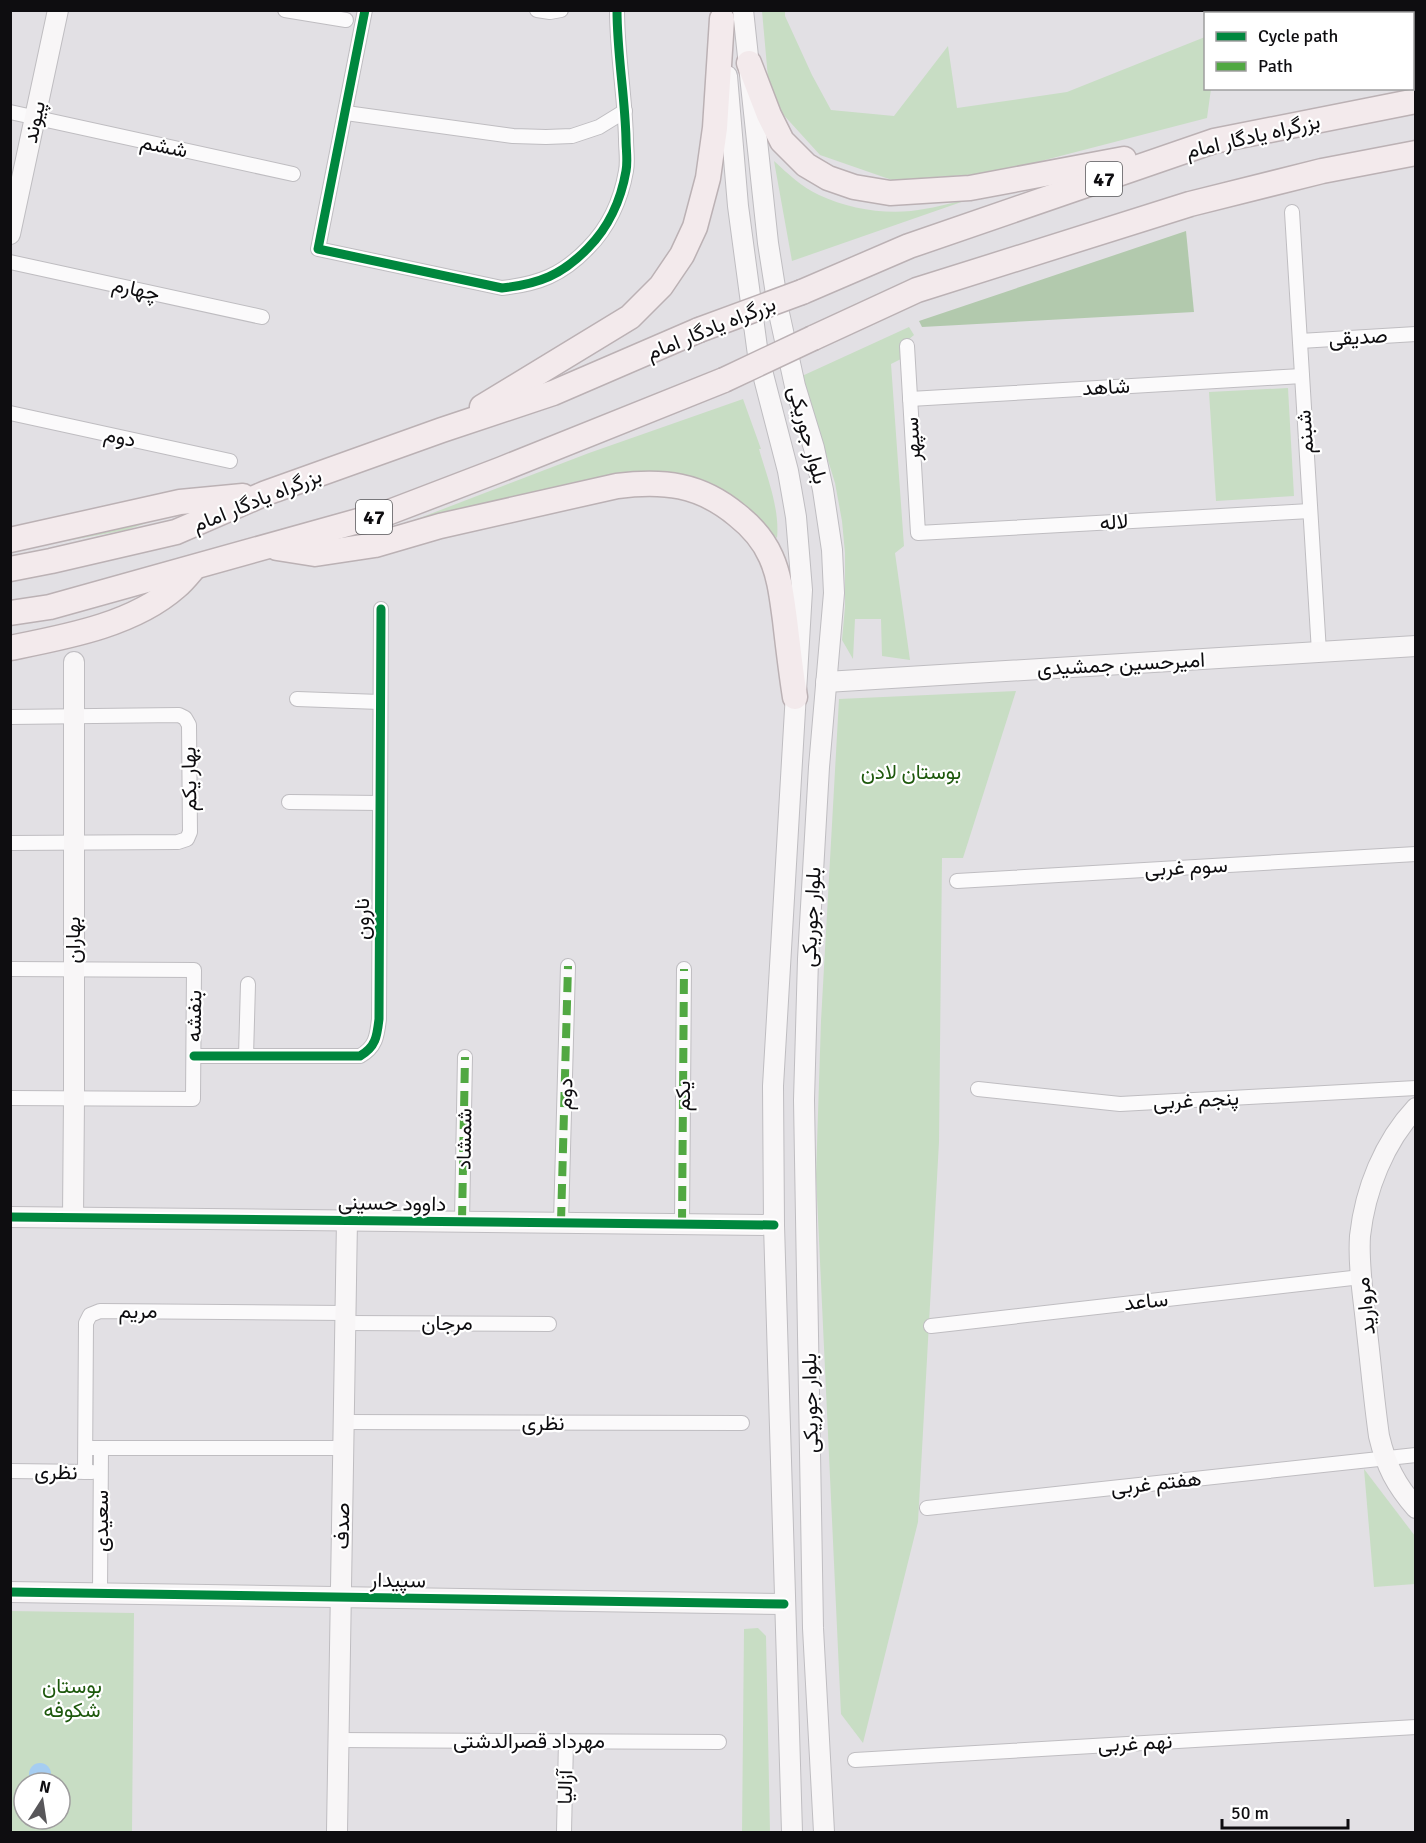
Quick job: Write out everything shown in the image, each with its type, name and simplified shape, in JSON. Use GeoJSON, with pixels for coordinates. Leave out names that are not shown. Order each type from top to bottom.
{"type":"FeatureCollection","features":[{"type":"Feature","properties":{"kind":"highway"},"geometry":{"type":"LineString","coordinates":[[442,430],[630,317],[661,286],[677,262],[695,227],[708,178],[729,13]]}},
{"type":"Feature","properties":{"kind":"highway"},"geometry":{"type":"LineString","coordinates":[[748,63],[782,141],[806,165],[828,178],[854,188],[890,193],[970,188],[1214,141]]}},
{"type":"Feature","properties":{"kind":"highway","name":"بزرگراه یادگار امام"},"geometry":{"type":"LineString","coordinates":[[10,569],[176,532],[266,493],[553,393],[699,330],[802,292],[909,246],[1214,141],[1416,101]]}},
{"type":"Feature","properties":{"kind":"highway","name":"بزرگراه یادگار امام"},"geometry":{"type":"LineString","coordinates":[[10,614],[50,607],[387,513],[724,380],[917,290],[1190,204],[1322,171],[1416,153]]}},
{"type":"Feature","properties":{"kind":"highway"},"geometry":{"type":"LineString","coordinates":[[268,547],[315,554],[375,545],[451,524],[617,486],[642,483],[680,486],[700,491],[747,523],[771,557],[780,585],[795,698]]}},
{"type":"Feature","properties":{"kind":"highway"},"geometry":{"type":"LineString","coordinates":[[10,540],[180,502],[266,493]]}},
{"type":"Feature","properties":{"kind":"highway"},"geometry":{"type":"LineString","coordinates":[[10,648],[69,636],[136,613],[176,588],[193,568]]}},
{"type":"Feature","properties":{"kind":"street","name":"پیوند"},"geometry":{"type":"LineString","coordinates":[[10,234],[58,10]]}},
{"type":"Feature","properties":{"kind":"street"},"geometry":{"type":"LineString","coordinates":[[285,10],[346,20]]}},
{"type":"Feature","properties":{"kind":"street"},"geometry":{"type":"LineString","coordinates":[[365,10],[318,249],[502,288],[526,286],[552,276],[575,261],[596,240],[619,200],[627,170],[617,10]]}},
{"type":"Feature","properties":{"kind":"street"},"geometry":{"type":"LineString","coordinates":[[537,10],[550,12],[561,10]]}},
{"type":"Feature","properties":{"kind":"street","name":"بلوار جوریکی"},"geometry":{"type":"LineString","coordinates":[[729,13],[748,63],[778,313],[795,386],[814,448],[832,550],[834,593],[819,767],[809,936],[804,1100],[813,1629],[824,1833]]}},
{"type":"Feature","properties":{"kind":"street","name":"بلوار جوریکی"},"geometry":{"type":"LineString","coordinates":[[729,13],[738,206],[758,355],[788,471],[796,516],[802,590],[773,1086],[774,1225],[792,1833]]}},
{"type":"Feature","properties":{"kind":"street"},"geometry":{"type":"LineString","coordinates":[[346,113],[513,136],[546,137],[572,136],[599,127],[625,111]]}},
{"type":"Feature","properties":{"kind":"street","name":"ششم"},"geometry":{"type":"LineString","coordinates":[[10,112],[293,174]]}},
{"type":"Feature","properties":{"kind":"street","name":"شبنم"},"geometry":{"type":"LineString","coordinates":[[1292,212],[1319,652]]}},
{"type":"Feature","properties":{"kind":"street","name":"چهارم"},"geometry":{"type":"LineString","coordinates":[[10,262],[262,317]]}},
{"type":"Feature","properties":{"kind":"street","name":"صدیقی"},"geometry":{"type":"LineString","coordinates":[[1300,341],[1416,334]]}},
{"type":"Feature","properties":{"kind":"street","name":"سپهر"},"geometry":{"type":"LineString","coordinates":[[907,346],[918,533]]}},
{"type":"Feature","properties":{"kind":"street","name":"شاهد"},"geometry":{"type":"LineString","coordinates":[[910,399],[1302,376]]}},
{"type":"Feature","properties":{"kind":"street","name":"دوم"},"geometry":{"type":"LineString","coordinates":[[10,413],[230,461]]}},
{"type":"Feature","properties":{"kind":"street","name":"لاله"},"geometry":{"type":"LineString","coordinates":[[918,533],[1310,511]]}},
{"type":"Feature","properties":{"kind":"street","name":"نارون"},"geometry":{"type":"LineString","coordinates":[[194,1056],[360,1056],[375,1044],[379,1019],[381,609]]}},
{"type":"Feature","properties":{"kind":"street","name":"امیرحسین جمشیدی"},"geometry":{"type":"LineString","coordinates":[[826,682],[1416,646]]}},
{"type":"Feature","properties":{"kind":"street","name":"بهاران"},"geometry":{"type":"LineString","coordinates":[[73,1217],[74,662]]}},
{"type":"Feature","properties":{"kind":"street"},"geometry":{"type":"LineString","coordinates":[[297,699],[380,702]]}},
{"type":"Feature","properties":{"kind":"street","name":"بهار یکم"},"geometry":{"type":"LineString","coordinates":[[74,717],[179,715],[185,718],[189,725],[190,832],[187,839],[178,842],[74,843]]}},
{"type":"Feature","properties":{"kind":"street"},"geometry":{"type":"LineString","coordinates":[[10,717],[74,717]]}},
{"type":"Feature","properties":{"kind":"street"},"geometry":{"type":"LineString","coordinates":[[289,802],[381,804]]}},
{"type":"Feature","properties":{"kind":"street"},"geometry":{"type":"LineString","coordinates":[[10,843],[74,843]]}},
{"type":"Feature","properties":{"kind":"street","name":"سوم غربی"},"geometry":{"type":"LineString","coordinates":[[957,881],[1416,854]]}},
{"type":"Feature","properties":{"kind":"street","name":"دوم"},"geometry":{"type":"LineString","coordinates":[[561,1222],[568,966]]}},
{"type":"Feature","properties":{"kind":"street"},"geometry":{"type":"LineString","coordinates":[[10,969],[73,969]]}},
{"type":"Feature","properties":{"kind":"street","name":"بنفشه"},"geometry":{"type":"LineString","coordinates":[[73,969],[195,970],[193,1099],[74,1098]]}},
{"type":"Feature","properties":{"kind":"street","name":"یکم"},"geometry":{"type":"LineString","coordinates":[[682,1224],[684,969]]}},
{"type":"Feature","properties":{"kind":"street"},"geometry":{"type":"LineString","coordinates":[[246,1056],[248,984]]}},
{"type":"Feature","properties":{"kind":"street","name":"شمشاد"},"geometry":{"type":"LineString","coordinates":[[462,1221],[465,1057]]}},
{"type":"Feature","properties":{"kind":"street"},"geometry":{"type":"LineString","coordinates":[[773,1086],[804,1100]]}},
{"type":"Feature","properties":{"kind":"street","name":"پنجم غربی"},"geometry":{"type":"LineString","coordinates":[[978,1089],[1120,1104],[1416,1088]]}},
{"type":"Feature","properties":{"kind":"street"},"geometry":{"type":"LineString","coordinates":[[10,1098],[74,1098]]}},
{"type":"Feature","properties":{"kind":"street","name":"مروارید"},"geometry":{"type":"LineString","coordinates":[[1416,1108],[1403,1121],[1375,1176],[1363,1216],[1360,1237],[1361,1277],[1377,1419],[1384,1458],[1395,1482],[1416,1508]]}},
{"type":"Feature","properties":{"kind":"street","name":"داوود حسینی"},"geometry":{"type":"LineString","coordinates":[[10,1217],[774,1225]]}},
{"type":"Feature","properties":{"kind":"street","name":"صدف"},"geometry":{"type":"LineString","coordinates":[[337,1833],[346,1220]]}},
{"type":"Feature","properties":{"kind":"street","name":"ساعد"},"geometry":{"type":"LineString","coordinates":[[931,1326],[1361,1277]]}},
{"type":"Feature","properties":{"kind":"street","name":"مریم"},"geometry":{"type":"LineString","coordinates":[[85,1472],[86,1323],[90,1315],[100,1311],[345,1318]]}},
{"type":"Feature","properties":{"kind":"street","name":"مرجان"},"geometry":{"type":"LineString","coordinates":[[345,1318],[549,1324]]}},
{"type":"Feature","properties":{"kind":"street","name":"نظری"},"geometry":{"type":"LineString","coordinates":[[343,1422],[742,1423]]}},
{"type":"Feature","properties":{"kind":"street","name":"نظری"},"geometry":{"type":"LineString","coordinates":[[86,1448],[343,1448]]}},
{"type":"Feature","properties":{"kind":"street","name":"سعیدی"},"geometry":{"type":"LineString","coordinates":[[100,1593],[101,1448]]}},
{"type":"Feature","properties":{"kind":"street","name":"هفتم غربی"},"geometry":{"type":"LineString","coordinates":[[927,1508],[1416,1455]]}},
{"type":"Feature","properties":{"kind":"street","name":"نظری"},"geometry":{"type":"LineString","coordinates":[[10,1471],[101,1472]]}},
{"type":"Feature","properties":{"kind":"street","name":"سپیدار"},"geometry":{"type":"LineString","coordinates":[[10,1592],[784,1604]]}},
{"type":"Feature","properties":{"kind":"street","name":"نهم غربی"},"geometry":{"type":"LineString","coordinates":[[855,1760],[1416,1727]]}},
{"type":"Feature","properties":{"kind":"street","name":"مهرداد قصرالدشتی"},"geometry":{"type":"LineString","coordinates":[[338,1740],[719,1742]]}},
{"type":"Feature","properties":{"kind":"street","name":"آزالیا"},"geometry":{"type":"LineString","coordinates":[[564,1833],[566,1741]]}},
{"type":"Feature","properties":{"kind":"green space"},"geometry":{"type":"Polygon","coordinates":[[[762,11],[785,11],[785,16],[812,75],[831,110],[894,116],[948,46],[957,108],[1067,92],[1204,37],[1204,90],[1211,90],[1207,118],[995,173],[892,180],[820,155],[770,100],[762,11]]]}},
{"type":"Feature","properties":{"kind":"green space"},"geometry":{"type":"Polygon","coordinates":[[[774,161],[795,180],[813,192],[830,200],[864,209],[887,212],[911,211],[970,199],[792,261],[774,161]]]}},
{"type":"Feature","properties":{"kind":"green space"},"geometry":{"type":"Polygon","coordinates":[[[1186,231],[1194,312],[922,327],[919,321],[1186,231]]]}},
{"type":"Feature","properties":{"kind":"green space"},"geometry":{"type":"Polygon","coordinates":[[[909,327],[914,335],[902,345],[903,358],[891,364],[904,546],[895,553],[910,660],[882,656],[881,619],[855,619],[853,659],[842,640],[845,607],[845,553],[842,521],[835,483],[802,376],[909,327]]]}},
{"type":"Feature","properties":{"kind":"green space"},"geometry":{"type":"Polygon","coordinates":[[[1288,388],[1294,496],[1216,501],[1209,392],[1288,388]]]}},
{"type":"Feature","properties":{"kind":"green space"},"geometry":{"type":"Polygon","coordinates":[[[743,399],[761,449],[759,449],[772,493],[777,516],[777,538],[745,508],[680,476],[378,534],[589,453],[743,399]]]}},
{"type":"Feature","properties":{"kind":"green space"},"geometry":{"type":"Polygon","coordinates":[[[196,506],[126,530],[11,551],[196,506]]]}},
{"type":"Feature","properties":{"kind":"green space","name":"بوستان لادن"},"geometry":{"type":"Polygon","coordinates":[[[1016,691],[963,858],[942,858],[939,1142],[918,1522],[863,1743],[841,1714],[816,1175],[821,1021],[839,699],[1016,691]]]}},
{"type":"Feature","properties":{"kind":"green space"},"geometry":{"type":"Polygon","coordinates":[[[1364,1469],[1415,1536],[1415,1584],[1374,1587],[1364,1469]]]}},
{"type":"Feature","properties":{"kind":"green space","name":"بوستان شکوفه"},"geometry":{"type":"Polygon","coordinates":[[[11,1611],[134,1613],[132,1832],[11,1832],[11,1611]]]}},
{"type":"Feature","properties":{"kind":"green space"},"geometry":{"type":"Polygon","coordinates":[[[758,1628],[766,1636],[770,1832],[742,1832],[744,1629],[758,1628]]]}},
{"type":"Feature","properties":{"kind":"water"},"geometry":{"type":"Polygon","coordinates":[[[40,1763],[48,1766],[50,1770],[30,1771],[32,1766],[40,1763]]]}},
{"type":"Feature","properties":{"kind":"marked path"},"geometry":{"type":"LineString","coordinates":[[561,1222],[568,966]]}},
{"type":"Feature","properties":{"kind":"marked path"},"geometry":{"type":"LineString","coordinates":[[682,1224],[684,969]]}},
{"type":"Feature","properties":{"kind":"marked path"},"geometry":{"type":"LineString","coordinates":[[462,1221],[465,1057]]}},
{"type":"Feature","properties":{"kind":"cycle path"},"geometry":{"type":"LineString","coordinates":[[365,10],[318,249],[502,288],[539,281],[569,265],[595,240],[617,203],[627,167],[617,10]]}},
{"type":"Feature","properties":{"kind":"cycle path"},"geometry":{"type":"LineString","coordinates":[[194,1056],[360,1056],[375,1040],[379,1019],[381,609]]}},
{"type":"Feature","properties":{"kind":"cycle path"},"geometry":{"type":"LineString","coordinates":[[10,1217],[774,1225]]}},
{"type":"Feature","properties":{"kind":"cycle path"},"geometry":{"type":"LineString","coordinates":[[10,1592],[784,1604]]}}]}
